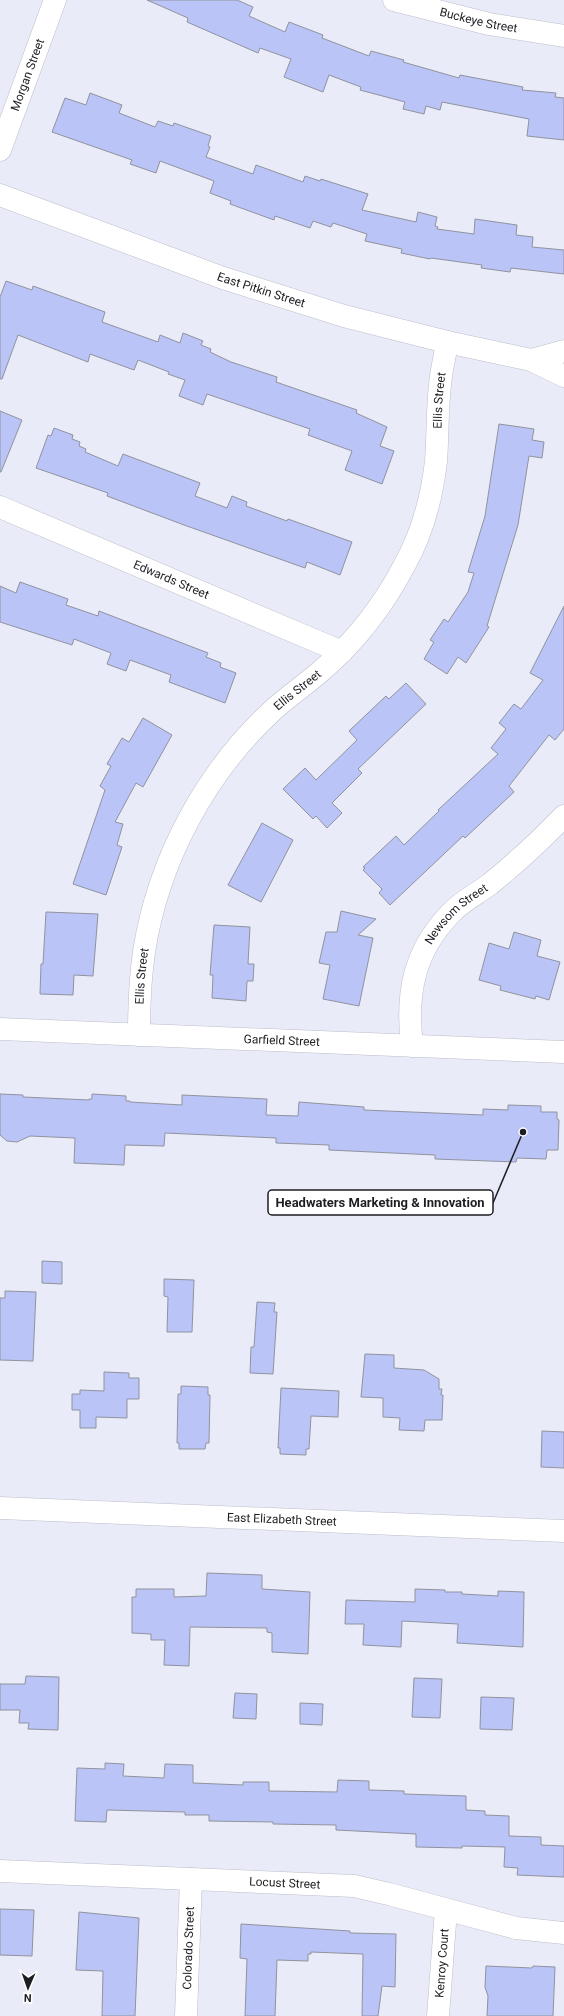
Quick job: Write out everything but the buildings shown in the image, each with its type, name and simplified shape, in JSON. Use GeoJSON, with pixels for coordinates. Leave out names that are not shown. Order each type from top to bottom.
{"type":"FeatureCollection","features":[{"type":"Feature","properties":{"kind":"street","name":"Morgan Street"},"geometry":{"type":"LineString","coordinates":[[0,150],[55,0]]}},
{"type":"Feature","properties":{"kind":"street","name":"Buckeye Street"},"geometry":{"type":"LineString","coordinates":[[394,0],[489,24],[564,36]]}},
{"type":"Feature","properties":{"kind":"street","name":"East Pitkin Street"},"geometry":{"type":"LineString","coordinates":[[0,195],[224,278],[344,316],[447,342],[531,360],[564,376]]}},
{"type":"Feature","properties":{"kind":"street","name":"Ellis Street"},"geometry":{"type":"LineString","coordinates":[[139,1035],[140,988],[144,952],[151,916],[167,867],[185,827],[214,777],[241,742],[272,711],[342,652],[370,620],[387,596],[405,564],[425,518],[436,462],[440,385],[447,342]]}},
{"type":"Feature","properties":{"kind":"street","name":"East Pitkin Street"},"geometry":{"type":"LineString","coordinates":[[531,360],[564,351]]}},
{"type":"Feature","properties":{"kind":"street","name":"Edwards Street"},"geometry":{"type":"LineString","coordinates":[[0,507],[342,652]]}},
{"type":"Feature","properties":{"kind":"street","name":"Newsom Street"},"geometry":{"type":"LineString","coordinates":[[412,1046],[409,1020],[410,996],[417,966],[435,931],[451,912],[531,849],[564,816]]}},
{"type":"Feature","properties":{"kind":"street","name":"Garfield Street"},"geometry":{"type":"LineString","coordinates":[[0,1029],[564,1052]]}},
{"type":"Feature","properties":{"kind":"street","name":"East Elizabeth Street"},"geometry":{"type":"LineString","coordinates":[[0,1508],[564,1531]]}},
{"type":"Feature","properties":{"kind":"street","name":"Locust Street"},"geometry":{"type":"LineString","coordinates":[[0,1871],[354,1886],[516,1928],[564,1933]]}},
{"type":"Feature","properties":{"kind":"street","name":"Colorado Street"},"geometry":{"type":"LineString","coordinates":[[186,2016],[191,1879]]}},
{"type":"Feature","properties":{"kind":"street","name":"Kenroy Court"},"geometry":{"type":"LineString","coordinates":[[438,2016],[446,1910]]}},
{"type":"Feature","properties":{"kind":"place","name":"Headwaters Marketing & Innovation"},"geometry":{"type":"Point","coordinates":[523,1132]}}]}
